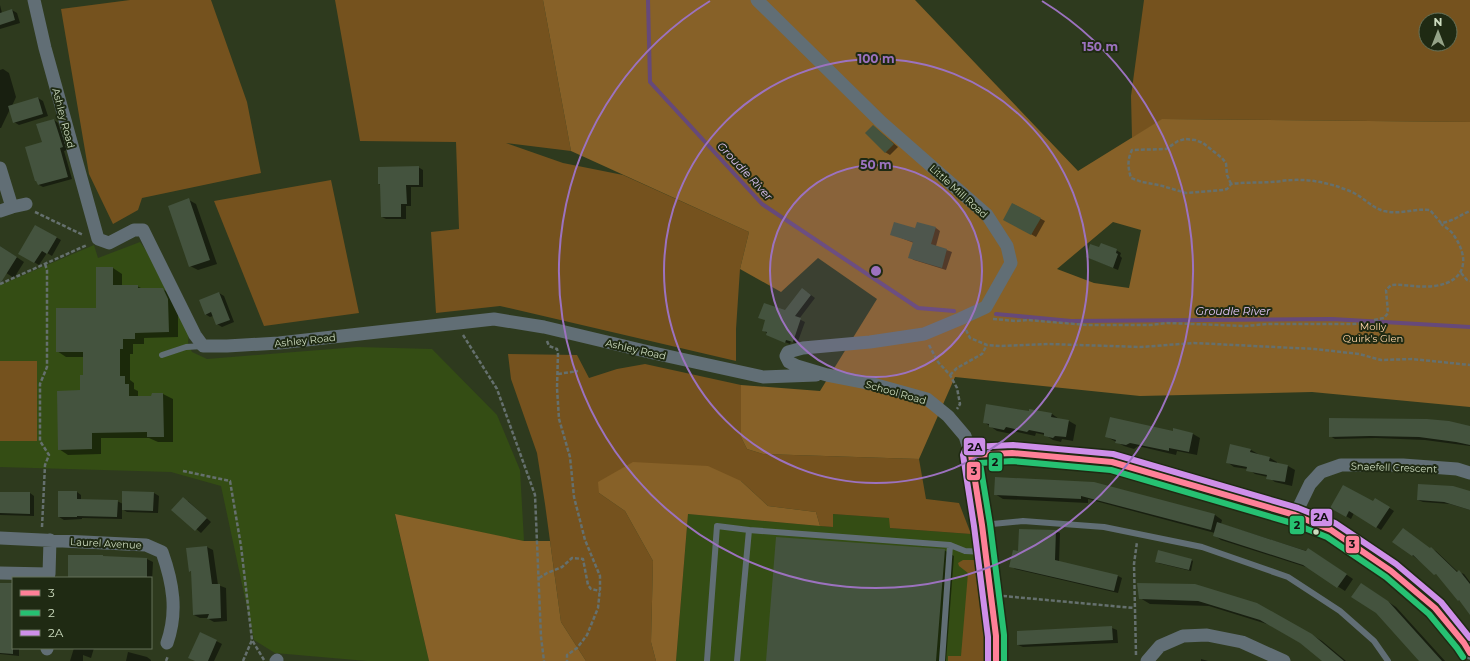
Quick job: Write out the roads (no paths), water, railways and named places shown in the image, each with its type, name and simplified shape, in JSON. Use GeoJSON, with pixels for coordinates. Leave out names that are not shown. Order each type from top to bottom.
{"type":"FeatureCollection","features":[{"type":"Feature","properties":{"kind":"street","name":"Ashley Road"},"geometry":{"type":"LineString","coordinates":[[34,0],[45,48],[96,241],[109,243],[134,230],[142,230],[195,336],[203,346],[278,343],[494,318],[552,329],[763,377],[827,375]]}},
{"type":"Feature","properties":{"kind":"street","name":"Little Mill Road"},"geometry":{"type":"LineString","coordinates":[[757,0],[881,122],[987,215],[1003,240],[1011,263],[986,308],[924,334],[870,342],[803,348],[788,352],[786,356],[789,362],[827,375]]}},
{"type":"Feature","properties":{"kind":"street"},"geometry":{"type":"LineString","coordinates":[[0,168],[6,209],[26,204]]}},
{"type":"Feature","properties":{"kind":"street","name":"School Road"},"geometry":{"type":"LineString","coordinates":[[827,375],[873,384],[927,399],[948,416],[965,436],[971,455],[982,526],[996,636],[996,661]]}},
{"type":"Feature","properties":{"kind":"street"},"geometry":{"type":"LineString","coordinates":[[971,455],[1012,453],[1112,462],[1294,515],[1331,530],[1391,571],[1435,608],[1464,643],[1470,653]]}},
{"type":"Feature","properties":{"kind":"street","name":"Snaefell Crescent"},"geometry":{"type":"LineString","coordinates":[[1294,515],[1310,484],[1321,472],[1341,465],[1404,465],[1457,469],[1470,473]]}},
{"type":"Feature","properties":{"kind":"street","name":"Laurel Avenue"},"geometry":{"type":"LineString","coordinates":[[0,538],[146,546],[162,552],[169,571],[174,607],[172,629],[167,643]]}},
{"type":"Feature","properties":{"kind":"street"},"geometry":{"type":"LineString","coordinates":[[0,573],[49,576],[46,540]]}},
{"type":"Feature","properties":{"kind":"street"},"geometry":{"type":"LineString","coordinates":[[1147,661],[1160,646],[1182,636],[1207,635],[1242,642],[1284,661]]}},
{"type":"Feature","properties":{"kind":"lane"},"geometry":{"type":"LineString","coordinates":[[162,356],[186,347],[203,346]]}},
{"type":"Feature","properties":{"kind":"lane"},"geometry":{"type":"LineString","coordinates":[[982,526],[1023,520],[1104,527],[1202,547],[1288,577],[1340,611],[1374,641],[1388,661]]}},
{"type":"Feature","properties":{"kind":"lane"},"geometry":{"type":"LineString","coordinates":[[707,661],[717,526],[749,530],[950,545],[965,551],[985,552]]}},
{"type":"Feature","properties":{"kind":"lane"},"geometry":{"type":"LineString","coordinates":[[738,661],[749,530]]}},
{"type":"Feature","properties":{"kind":"lane"},"geometry":{"type":"LineString","coordinates":[[942,661],[950,545]]}},
{"type":"Feature","properties":{"kind":"waterway","name":"Groudle River"},"geometry":{"type":"LineString","coordinates":[[648,0],[650,82],[762,204],[918,308],[954,311]]}},
{"type":"Feature","properties":{"kind":"waterway","name":"Groudle River"},"geometry":{"type":"LineString","coordinates":[[996,314],[1071,321],[1332,319],[1470,327]]}},
{"type":"Feature","properties":{"kind":"park label","name":"Molly Quirk's Glen"},"geometry":{"type":"Point","coordinates":[1373,332]}}]}
